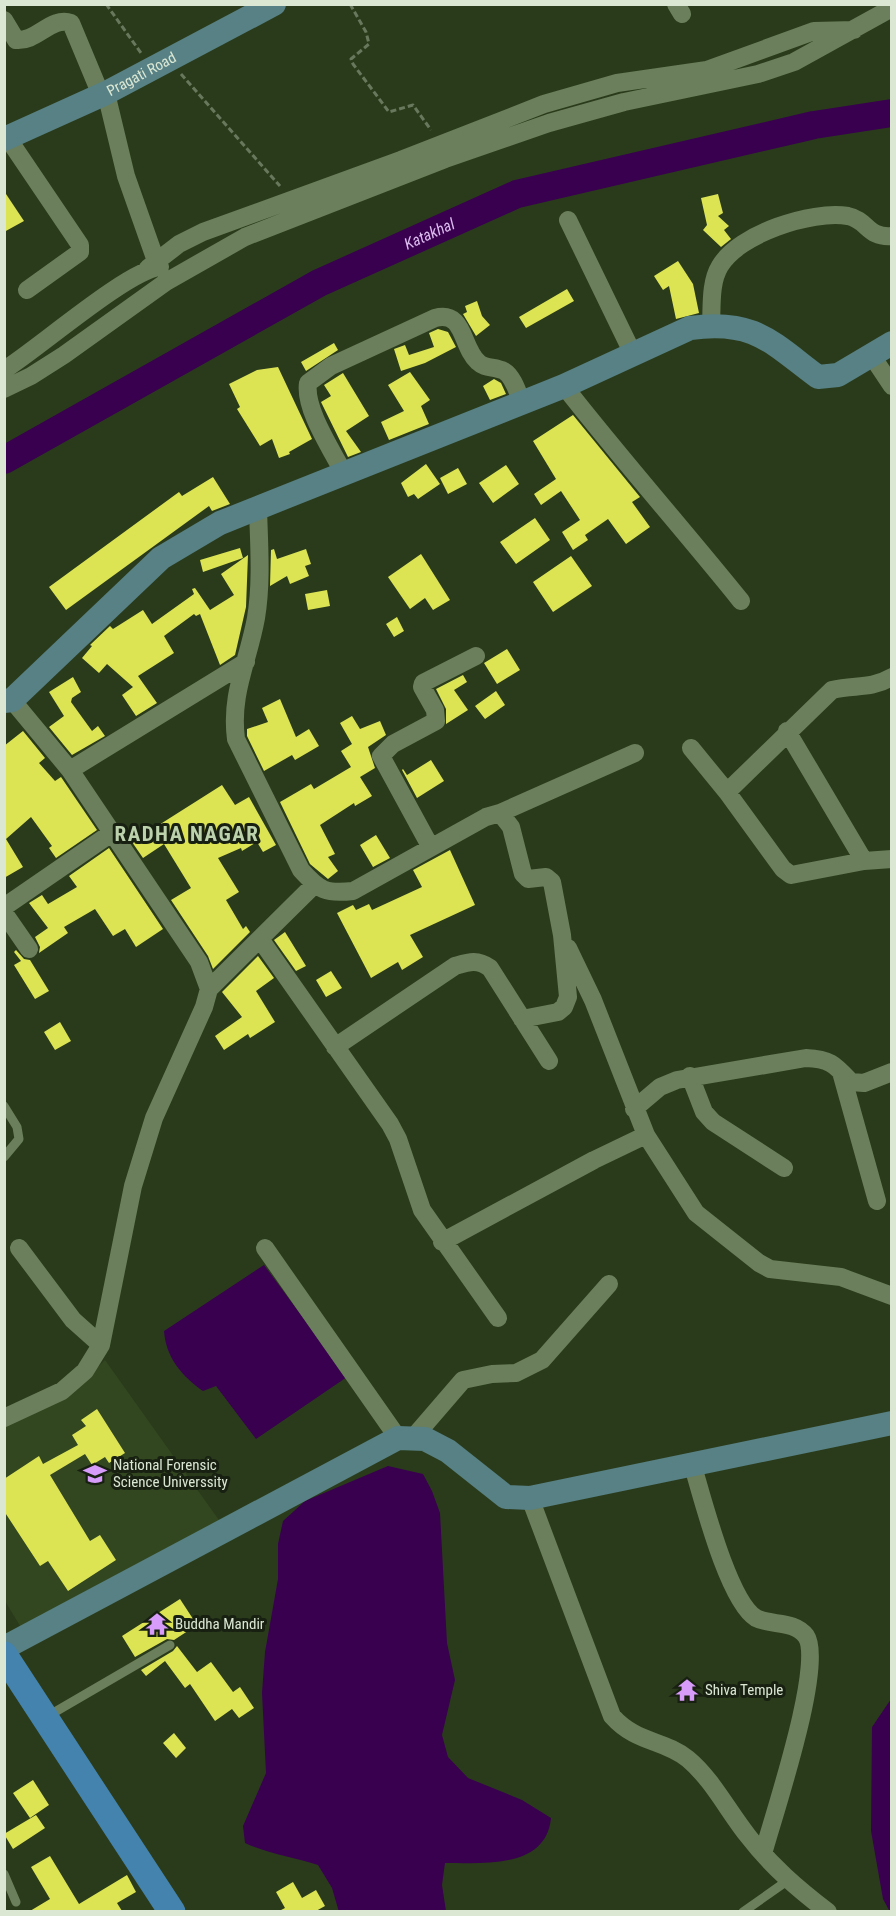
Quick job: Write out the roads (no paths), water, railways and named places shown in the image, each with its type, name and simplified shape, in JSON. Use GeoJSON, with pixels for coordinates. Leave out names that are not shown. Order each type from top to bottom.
{"type":"FeatureCollection","features":[{"type":"Feature","properties":{"kind":"main road"},"geometry":{"type":"LineString","coordinates":[[4,1655],[172,1911]]}},
{"type":"Feature","properties":{"kind":"main road"},"geometry":{"type":"LineString","coordinates":[[4,1684],[153,1911]]}},
{"type":"Feature","properties":{"kind":"street","name":"Pragati Road"},"geometry":{"type":"LineString","coordinates":[[6,138],[104,94],[274,4]]}},
{"type":"Feature","properties":{"kind":"street"},"geometry":{"type":"LineString","coordinates":[[4,388],[47,365],[198,263],[245,237],[456,155],[549,123],[624,102],[758,74],[794,62],[891,8]]}},
{"type":"Feature","properties":{"kind":"street"},"geometry":{"type":"LineString","coordinates":[[4,20],[16,40],[22,41],[31,39],[56,23],[64,21],[71,23],[104,94],[152,265]]}},
{"type":"Feature","properties":{"kind":"street"},"geometry":{"type":"LineString","coordinates":[[4,369],[152,265],[178,244],[203,232],[544,104],[617,83],[707,70],[814,31],[854,30]]}},
{"type":"Feature","properties":{"kind":"street"},"geometry":{"type":"LineString","coordinates":[[6,138],[80,244],[80,252],[27,290]]}},
{"type":"Feature","properties":{"kind":"street"},"geometry":{"type":"LineString","coordinates":[[711,325],[714,280],[719,267],[727,256],[752,236],[816,218],[839,216],[857,219],[871,233],[891,236]]}},
{"type":"Feature","properties":{"kind":"street"},"geometry":{"type":"LineString","coordinates":[[568,220],[633,354]]}},
{"type":"Feature","properties":{"kind":"street"},"geometry":{"type":"LineString","coordinates":[[152,265],[198,263]]}},
{"type":"Feature","properties":{"kind":"street"},"geometry":{"type":"LineString","coordinates":[[344,474],[310,407],[306,394],[308,383],[331,366],[435,318],[444,315],[451,317],[458,324],[472,356],[487,367],[504,371],[510,377],[522,403]]}},
{"type":"Feature","properties":{"kind":"street"},"geometry":{"type":"LineString","coordinates":[[209,989],[199,962],[70,770],[8,701],[161,558],[220,523],[564,386],[690,328],[711,325],[742,327],[765,336],[818,377],[838,375],[882,350],[891,386]]}},
{"type":"Feature","properties":{"kind":"street"},"geometry":{"type":"LineString","coordinates":[[564,386],[609,444],[664,506],[741,601]]}},
{"type":"Feature","properties":{"kind":"street"},"geometry":{"type":"LineString","coordinates":[[258,508],[259,589],[246,662],[235,695],[233,719],[236,740],[301,870],[314,885],[330,894],[353,891],[374,882],[430,846],[486,816],[500,813],[635,753]]}},
{"type":"Feature","properties":{"kind":"street"},"geometry":{"type":"LineString","coordinates":[[430,846],[381,756],[393,744],[436,721],[435,710],[422,687],[423,683],[476,656]]}},
{"type":"Feature","properties":{"kind":"street"},"geometry":{"type":"LineString","coordinates":[[70,770],[246,662]]}},
{"type":"Feature","properties":{"kind":"street"},"geometry":{"type":"LineString","coordinates":[[727,792],[787,730],[832,690],[844,687],[867,688],[891,677]]}},
{"type":"Feature","properties":{"kind":"street"},"geometry":{"type":"LineString","coordinates":[[787,730],[864,861]]}},
{"type":"Feature","properties":{"kind":"street"},"geometry":{"type":"LineString","coordinates":[[691,748],[727,792],[783,869],[791,875],[864,861],[891,859]]}},
{"type":"Feature","properties":{"kind":"street"},"geometry":{"type":"LineString","coordinates":[[500,813],[511,827],[523,874],[528,879],[546,877],[552,882],[562,935],[568,997],[564,1007],[549,1016],[522,1019]]}},
{"type":"Feature","properties":{"kind":"street"},"geometry":{"type":"LineString","coordinates":[[4,907],[113,832]]}},
{"type":"Feature","properties":{"kind":"street"},"geometry":{"type":"LineString","coordinates":[[4,1418],[62,1391],[86,1371],[101,1345],[133,1186],[154,1118],[204,1007],[209,989],[314,885]]}},
{"type":"Feature","properties":{"kind":"street"},"geometry":{"type":"LineString","coordinates":[[4,913],[29,949]]}},
{"type":"Feature","properties":{"kind":"street"},"geometry":{"type":"LineString","coordinates":[[562,935],[593,1000],[646,1135],[696,1213],[759,1263],[776,1270],[842,1277],[891,1296]]}},
{"type":"Feature","properties":{"kind":"street"},"geometry":{"type":"LineString","coordinates":[[260,939],[390,1124],[398,1139],[422,1210],[442,1242],[498,1318]]}},
{"type":"Feature","properties":{"kind":"street"},"geometry":{"type":"LineString","coordinates":[[335,1047],[435,978],[469,962],[481,962],[490,968],[549,1061]]}},
{"type":"Feature","properties":{"kind":"street"},"geometry":{"type":"LineString","coordinates":[[634,1109],[660,1087],[690,1076],[806,1058],[824,1059],[851,1082],[864,1083],[891,1072]]}},
{"type":"Feature","properties":{"kind":"street"},"geometry":{"type":"LineString","coordinates":[[841,1072],[877,1201]]}},
{"type":"Feature","properties":{"kind":"street"},"geometry":{"type":"LineString","coordinates":[[690,1076],[704,1112],[713,1122],[784,1168]]}},
{"type":"Feature","properties":{"kind":"street"},"geometry":{"type":"LineString","coordinates":[[442,1242],[594,1160],[646,1135]]}},
{"type":"Feature","properties":{"kind":"street"},"geometry":{"type":"LineString","coordinates":[[19,1248],[73,1320],[101,1345]]}},
{"type":"Feature","properties":{"kind":"street"},"geometry":{"type":"LineString","coordinates":[[265,1248],[405,1438]]}},
{"type":"Feature","properties":{"kind":"street"},"geometry":{"type":"LineString","coordinates":[[4,1648],[405,1438],[463,1380],[492,1374],[516,1373],[542,1360],[609,1284]]}},
{"type":"Feature","properties":{"kind":"street"},"geometry":{"type":"LineString","coordinates":[[405,1438],[425,1439],[448,1451],[506,1497],[530,1498],[891,1423]]}},
{"type":"Feature","properties":{"kind":"street"},"geometry":{"type":"LineString","coordinates":[[692,1463],[728,1574],[742,1604],[756,1618],[795,1627],[806,1635],[810,1646],[806,1700],[763,1854]]}},
{"type":"Feature","properties":{"kind":"street"},"geometry":{"type":"LineString","coordinates":[[530,1498],[612,1716],[631,1734],[687,1758],[763,1854],[788,1881],[828,1911]]}},
{"type":"Feature","properties":{"kind":"lane"},"geometry":{"type":"LineString","coordinates":[[4,1106],[17,1127],[19,1140],[4,1157]]}},
{"type":"Feature","properties":{"kind":"lane"},"geometry":{"type":"LineString","coordinates":[[44,1719],[170,1645]]}},
{"type":"Feature","properties":{"kind":"lane"},"geometry":{"type":"LineString","coordinates":[[4,1874],[16,1902]]}},
{"type":"Feature","properties":{"kind":"lane"},"geometry":{"type":"LineString","coordinates":[[743,1911],[788,1881]]}},
{"type":"Feature","properties":{"kind":"waterway","name":"Katakhal"},"geometry":{"type":"LineString","coordinates":[[4,460],[319,283],[517,194],[814,125],[892,113]]}},
{"type":"Feature","properties":{"kind":"place","name":"National Forensic Science Universsity"},"geometry":{"type":"Point","coordinates":[95,1474]}},
{"type":"Feature","properties":{"kind":"place","name":"Buddha Mandir"},"geometry":{"type":"Point","coordinates":[157,1624]}},
{"type":"Feature","properties":{"kind":"place","name":"Shiva Temple"},"geometry":{"type":"Point","coordinates":[687,1690]}},
{"type":"Feature","properties":{"kind":"district","name":"RADHA NAGAR"},"geometry":{"type":"Point","coordinates":[187,834]}}]}
